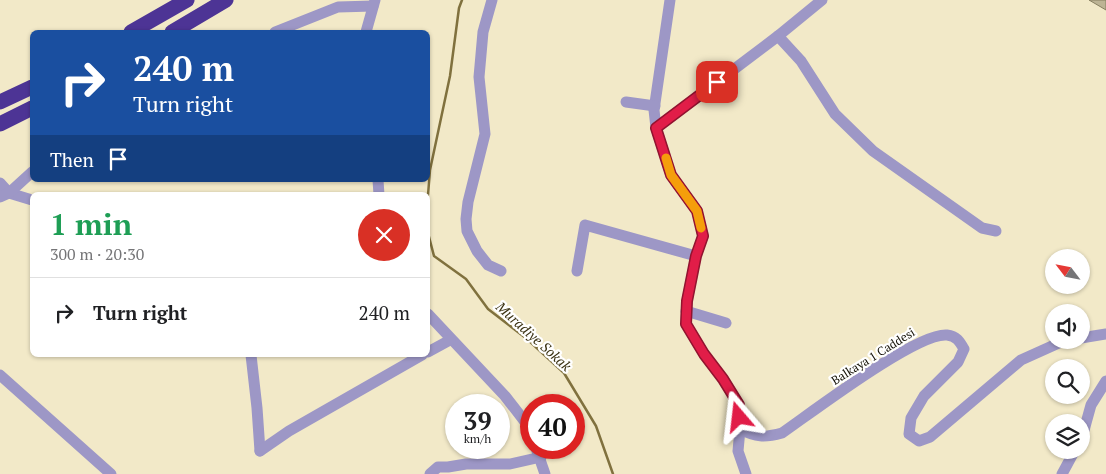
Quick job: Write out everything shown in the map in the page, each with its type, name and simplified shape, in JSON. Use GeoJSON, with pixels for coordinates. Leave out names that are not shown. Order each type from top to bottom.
{"type":"FeatureCollection","features":[{"type":"Feature","properties":{"kind":"highway"},"geometry":{"type":"LineString","coordinates":[[134,30],[187,0]]}},
{"type":"Feature","properties":{"kind":"highway"},"geometry":{"type":"LineString","coordinates":[[175,30],[226,0]]}},
{"type":"Feature","properties":{"kind":"highway"},"geometry":{"type":"LineString","coordinates":[[0,98],[30,87]]}},
{"type":"Feature","properties":{"kind":"highway"},"geometry":{"type":"LineString","coordinates":[[0,102],[30,87]]}},
{"type":"Feature","properties":{"kind":"highway"},"geometry":{"type":"LineString","coordinates":[[0,124],[30,109]]}},
{"type":"Feature","properties":{"kind":"street"},"geometry":{"type":"LineString","coordinates":[[492,0],[483,32],[479,77],[485,134],[468,202],[466,219],[467,231],[477,251],[488,265],[501,271]]}},
{"type":"Feature","properties":{"kind":"street"},"geometry":{"type":"LineString","coordinates":[[670,0],[655,106],[656,128],[671,175],[697,211],[703,236],[696,256],[687,301],[686,324],[739,405],[740,429],[738,451],[746,474]]}},
{"type":"Feature","properties":{"kind":"street"},"geometry":{"type":"LineString","coordinates":[[656,128],[778,36],[822,0]]}},
{"type":"Feature","properties":{"kind":"street"},"geometry":{"type":"LineString","coordinates":[[280,30],[338,7],[374,3],[367,30]]}},
{"type":"Feature","properties":{"kind":"street"},"geometry":{"type":"LineString","coordinates":[[778,36],[801,62],[835,114],[873,151],[982,228],[996,231]]}},
{"type":"Feature","properties":{"kind":"street"},"geometry":{"type":"LineString","coordinates":[[626,102],[655,106]]}},
{"type":"Feature","properties":{"kind":"street"},"geometry":{"type":"LineString","coordinates":[[5,195],[30,174]]}},
{"type":"Feature","properties":{"kind":"street"},"geometry":{"type":"LineString","coordinates":[[0,182],[5,195]]}},
{"type":"Feature","properties":{"kind":"street"},"geometry":{"type":"LineString","coordinates":[[5,195],[30,200]]}},
{"type":"Feature","properties":{"kind":"street"},"geometry":{"type":"LineString","coordinates":[[577,271],[585,225],[696,256]]}},
{"type":"Feature","properties":{"kind":"street"},"geometry":{"type":"LineString","coordinates":[[686,311],[726,323]]}},
{"type":"Feature","properties":{"kind":"street"},"geometry":{"type":"LineString","coordinates":[[430,316],[450,340],[486,374],[520,416]]}},
{"type":"Feature","properties":{"kind":"street"},"geometry":{"type":"LineString","coordinates":[[1090,337],[1106,334]]}},
{"type":"Feature","properties":{"kind":"street","name":"Balkaya 1 Caddesi"},"geometry":{"type":"LineString","coordinates":[[740,429],[755,436],[770,436],[782,433],[888,360],[924,340],[947,335],[958,339],[964,349],[958,362],[924,396],[911,418],[910,434],[919,440],[925,439],[930,437],[1021,360],[1045,349]]}},
{"type":"Feature","properties":{"kind":"street"},"geometry":{"type":"LineString","coordinates":[[430,351],[450,340]]}},
{"type":"Feature","properties":{"kind":"street"},"geometry":{"type":"LineString","coordinates":[[251,357],[260,450],[289,431],[418,357]]}},
{"type":"Feature","properties":{"kind":"street"},"geometry":{"type":"LineString","coordinates":[[0,375],[111,474]]}},
{"type":"Feature","properties":{"kind":"street"},"geometry":{"type":"LineString","coordinates":[[1088,414],[1091,405],[1106,381]]}},
{"type":"Feature","properties":{"kind":"street"},"geometry":{"type":"LineString","coordinates":[[430,474],[438,467],[466,464],[510,464],[522,459]]}},
{"type":"Feature","properties":{"kind":"street"},"geometry":{"type":"LineString","coordinates":[[540,459],[545,474]]}},
{"type":"Feature","properties":{"kind":"street"},"geometry":{"type":"LineString","coordinates":[[1062,474],[1070,459]]}},
{"type":"Feature","properties":{"kind":"building"},"geometry":{"type":"Polygon","coordinates":[[[1089,0],[1106,0],[1106,10],[1089,0]]]}},
{"type":"Feature","properties":{"kind":"waterway"},"geometry":{"type":"LineString","coordinates":[[430,170],[450,76],[459,8],[462,0]]}},
{"type":"Feature","properties":{"kind":"waterway"},"geometry":{"type":"LineString","coordinates":[[428,192],[429,182]]}},
{"type":"Feature","properties":{"kind":"waterway","name":"Muradiye Sokak"},"geometry":{"type":"LineString","coordinates":[[430,241],[434,256],[466,279],[488,309],[527,339],[564,373],[596,426],[613,474]]}},
{"type":"Feature","properties":{"kind":"slow traffic"},"geometry":{"type":"LineString","coordinates":[[666,158],[671,175],[697,211],[701,228]]}},
{"type":"Feature","properties":{"kind":"route"},"geometry":{"type":"LineString","coordinates":[[717,82],[656,128],[671,175],[697,211],[703,236],[696,256],[687,301],[686,324],[739,405],[739,417]]}}]}
